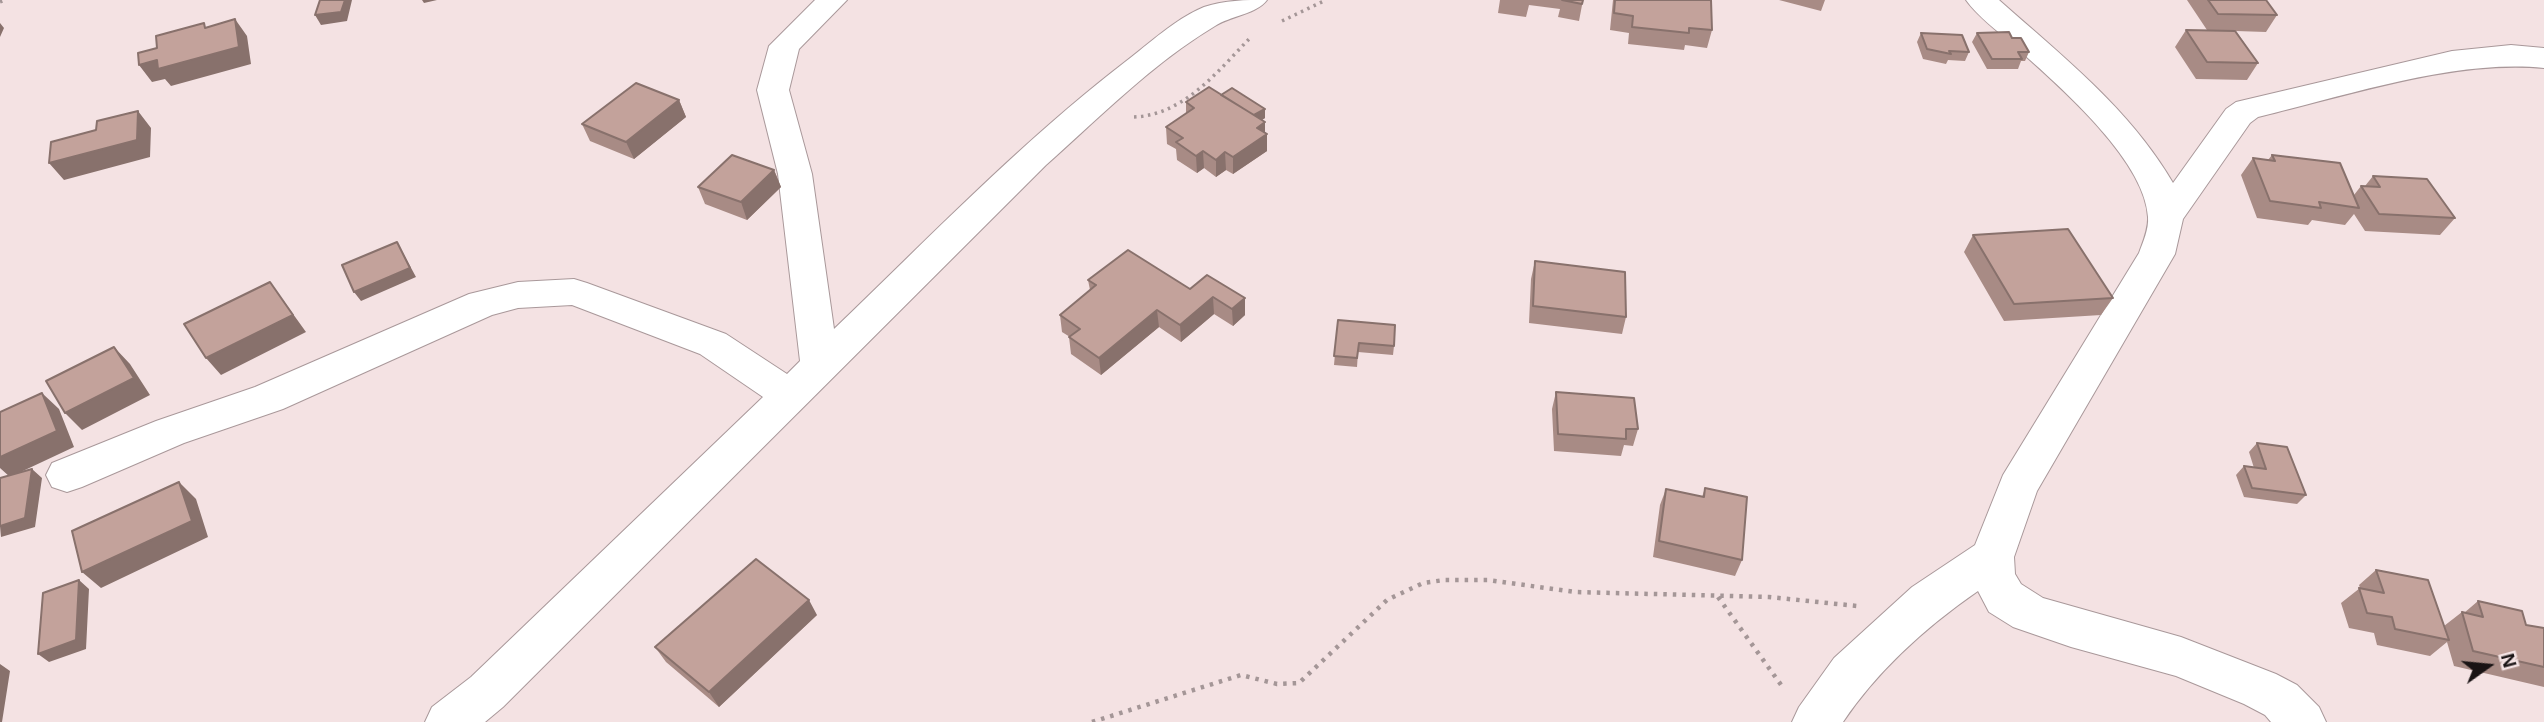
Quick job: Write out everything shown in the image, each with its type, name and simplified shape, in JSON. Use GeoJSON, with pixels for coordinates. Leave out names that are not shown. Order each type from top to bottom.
{"type":"FeatureCollection","features":[{"type":"Feature","properties":{"kind":"street"},"geometry":{"type":"LineString","coordinates":[[820,365],[795,174],[773,90],[784,46],[832,0]]}},
{"type":"Feature","properties":{"kind":"street"},"geometry":{"type":"LineString","coordinates":[[1981,0],[2110,119],[2134,147],[2159,189],[2166,218]]}},
{"type":"Feature","properties":{"kind":"street"},"geometry":{"type":"LineString","coordinates":[[449,722],[487,692],[1034,157],[1088,109],[1188,29],[1250,13]]}},
{"type":"Feature","properties":{"kind":"street"},"geometry":{"type":"LineString","coordinates":[[2302,722],[2281,700],[2260,688],[2181,657],[2029,613],[2005,598],[1993,577],[1992,556],[2018,487],[2158,254],[2166,218],[2238,116],[2247,109],[2452,61],[2511,55],[2544,58]]}},
{"type":"Feature","properties":{"kind":"street"},"geometry":{"type":"LineString","coordinates":[[67,475],[170,432],[269,398],[482,304],[518,295],[574,292],[713,344],[789,396]]}},
{"type":"Feature","properties":{"kind":"street"},"geometry":{"type":"LineString","coordinates":[[1817,721],[1850,673],[1916,612],[1992,556]]}},
{"type":"Feature","properties":{"kind":"path"},"geometry":{"type":"LineString","coordinates":[[0,2],[5,0]]}},
{"type":"Feature","properties":{"kind":"path"},"geometry":{"type":"LineString","coordinates":[[1088,109],[1142,118],[1156,115],[1195,92],[1250,13],[1326,0]]}},
{"type":"Feature","properties":{"kind":"path"},"geometry":{"type":"LineString","coordinates":[[1092,722],[1241,675],[1257,676],[1279,685],[1299,683],[1375,610],[1401,592],[1424,583],[1454,579],[1574,592],[1758,596],[1916,612]]}},
{"type":"Feature","properties":{"kind":"path"},"geometry":{"type":"LineString","coordinates":[[1717,596],[1770,672],[1817,721]]}},
{"type":"Feature","properties":{"kind":"building"},"geometry":{"type":"Polygon","coordinates":[[[320,0],[345,0],[341,12],[315,15],[320,0]]]}},
{"type":"Feature","properties":{"kind":"building"},"geometry":{"type":"Polygon","coordinates":[[[1562,0],[1583,0],[1582,4],[1562,0]]]}},
{"type":"Feature","properties":{"kind":"building"},"geometry":{"type":"Polygon","coordinates":[[[1615,0],[1711,0],[1712,30],[1689,28],[1689,33],[1632,27],[1633,16],[1614,13],[1615,0]]]}},
{"type":"Feature","properties":{"kind":"building"},"geometry":{"type":"Polygon","coordinates":[[[2208,0],[2266,0],[2277,15],[2218,14],[2208,0]]]}},
{"type":"Feature","properties":{"kind":"building"},"geometry":{"type":"Polygon","coordinates":[[[235,19],[239,47],[158,69],[157,60],[139,65],[138,53],[157,48],[156,36],[204,23],[205,28],[235,19]]]}},
{"type":"Feature","properties":{"kind":"building"},"geometry":{"type":"Polygon","coordinates":[[[2186,30],[2235,31],[2258,63],[2207,62],[2186,30]]]}},
{"type":"Feature","properties":{"kind":"building"},"geometry":{"type":"Polygon","coordinates":[[[2009,32],[2012,38],[2021,38],[2029,52],[2018,52],[2022,59],[1992,59],[1977,33],[2009,32]]]}},
{"type":"Feature","properties":{"kind":"building"},"geometry":{"type":"Polygon","coordinates":[[[1921,33],[1962,35],[1969,52],[1949,51],[1951,54],[1927,49],[1921,33]]]}},
{"type":"Feature","properties":{"kind":"building"},"geometry":{"type":"Polygon","coordinates":[[[636,83],[679,100],[626,142],[582,124],[636,83]]]}},
{"type":"Feature","properties":{"kind":"building"},"geometry":{"type":"Polygon","coordinates":[[[1209,87],[1265,122],[1257,128],[1267,134],[1233,157],[1225,152],[1216,160],[1203,151],[1196,156],[1176,142],[1183,138],[1166,127],[1194,108],[1186,102],[1209,87]]]}},
{"type":"Feature","properties":{"kind":"building"},"geometry":{"type":"Polygon","coordinates":[[[1232,88],[1265,109],[1254,115],[1221,95],[1232,88]]]}},
{"type":"Feature","properties":{"kind":"building"},"geometry":{"type":"Polygon","coordinates":[[[138,111],[137,140],[49,163],[51,142],[96,130],[97,121],[138,111]]]}},
{"type":"Feature","properties":{"kind":"building"},"geometry":{"type":"Polygon","coordinates":[[[732,155],[774,170],[741,202],[698,187],[732,155]]]}},
{"type":"Feature","properties":{"kind":"building"},"geometry":{"type":"Polygon","coordinates":[[[2272,155],[2340,163],[2359,208],[2319,202],[2321,208],[2270,201],[2253,158],[2275,161],[2272,155]]]}},
{"type":"Feature","properties":{"kind":"building"},"geometry":{"type":"Polygon","coordinates":[[[2373,176],[2427,179],[2455,218],[2379,214],[2361,186],[2380,187],[2373,176]]]}},
{"type":"Feature","properties":{"kind":"building"},"geometry":{"type":"Polygon","coordinates":[[[2068,229],[2113,298],[2014,304],[1973,235],[2068,229]]]}},
{"type":"Feature","properties":{"kind":"building"},"geometry":{"type":"Polygon","coordinates":[[[397,242],[410,268],[354,292],[342,265],[397,242]]]}},
{"type":"Feature","properties":{"kind":"building"},"geometry":{"type":"Polygon","coordinates":[[[1128,250],[1190,289],[1207,275],[1245,298],[1232,309],[1213,297],[1180,325],[1157,310],[1099,358],[1069,337],[1080,329],[1060,315],[1096,285],[1088,280],[1128,250]]]}},
{"type":"Feature","properties":{"kind":"building"},"geometry":{"type":"Polygon","coordinates":[[[1535,261],[1625,272],[1626,317],[1533,306],[1535,261]]]}},
{"type":"Feature","properties":{"kind":"building"},"geometry":{"type":"Polygon","coordinates":[[[270,282],[293,315],[206,358],[184,324],[270,282]]]}},
{"type":"Feature","properties":{"kind":"building"},"geometry":{"type":"Polygon","coordinates":[[[1338,320],[1395,325],[1394,346],[1359,343],[1357,358],[1334,356],[1338,320]]]}},
{"type":"Feature","properties":{"kind":"building"},"geometry":{"type":"Polygon","coordinates":[[[114,347],[134,378],[65,413],[46,381],[114,347]]]}},
{"type":"Feature","properties":{"kind":"building"},"geometry":{"type":"Polygon","coordinates":[[[1556,392],[1634,398],[1638,429],[1626,429],[1626,439],[1558,434],[1556,392]]]}},
{"type":"Feature","properties":{"kind":"building"},"geometry":{"type":"Polygon","coordinates":[[[42,393],[57,431],[0,457],[0,412],[42,393]]]}},
{"type":"Feature","properties":{"kind":"building"},"geometry":{"type":"Polygon","coordinates":[[[2257,443],[2287,447],[2306,495],[2252,488],[2244,466],[2266,469],[2257,443]]]}},
{"type":"Feature","properties":{"kind":"building"},"geometry":{"type":"Polygon","coordinates":[[[32,469],[25,518],[0,526],[0,478],[32,469]]]}},
{"type":"Feature","properties":{"kind":"building"},"geometry":{"type":"Polygon","coordinates":[[[179,482],[192,521],[82,572],[72,531],[179,482]]]}},
{"type":"Feature","properties":{"kind":"building"},"geometry":{"type":"Polygon","coordinates":[[[1705,488],[1747,497],[1742,560],[1659,541],[1666,489],[1704,497],[1705,488]]]}},
{"type":"Feature","properties":{"kind":"building"},"geometry":{"type":"Polygon","coordinates":[[[756,559],[809,600],[709,692],[655,647],[756,559]]]}},
{"type":"Feature","properties":{"kind":"building"},"geometry":{"type":"Polygon","coordinates":[[[2376,570],[2428,580],[2449,640],[2395,629],[2392,617],[2367,613],[2359,588],[2384,593],[2376,570]]]}},
{"type":"Feature","properties":{"kind":"building"},"geometry":{"type":"Polygon","coordinates":[[[79,580],[76,640],[38,654],[43,593],[79,580]]]}},
{"type":"Feature","properties":{"kind":"building"},"geometry":{"type":"Polygon","coordinates":[[[2478,601],[2522,611],[2526,625],[2544,628],[2544,667],[2473,651],[2462,612],[2483,617],[2478,601]]]}}]}
